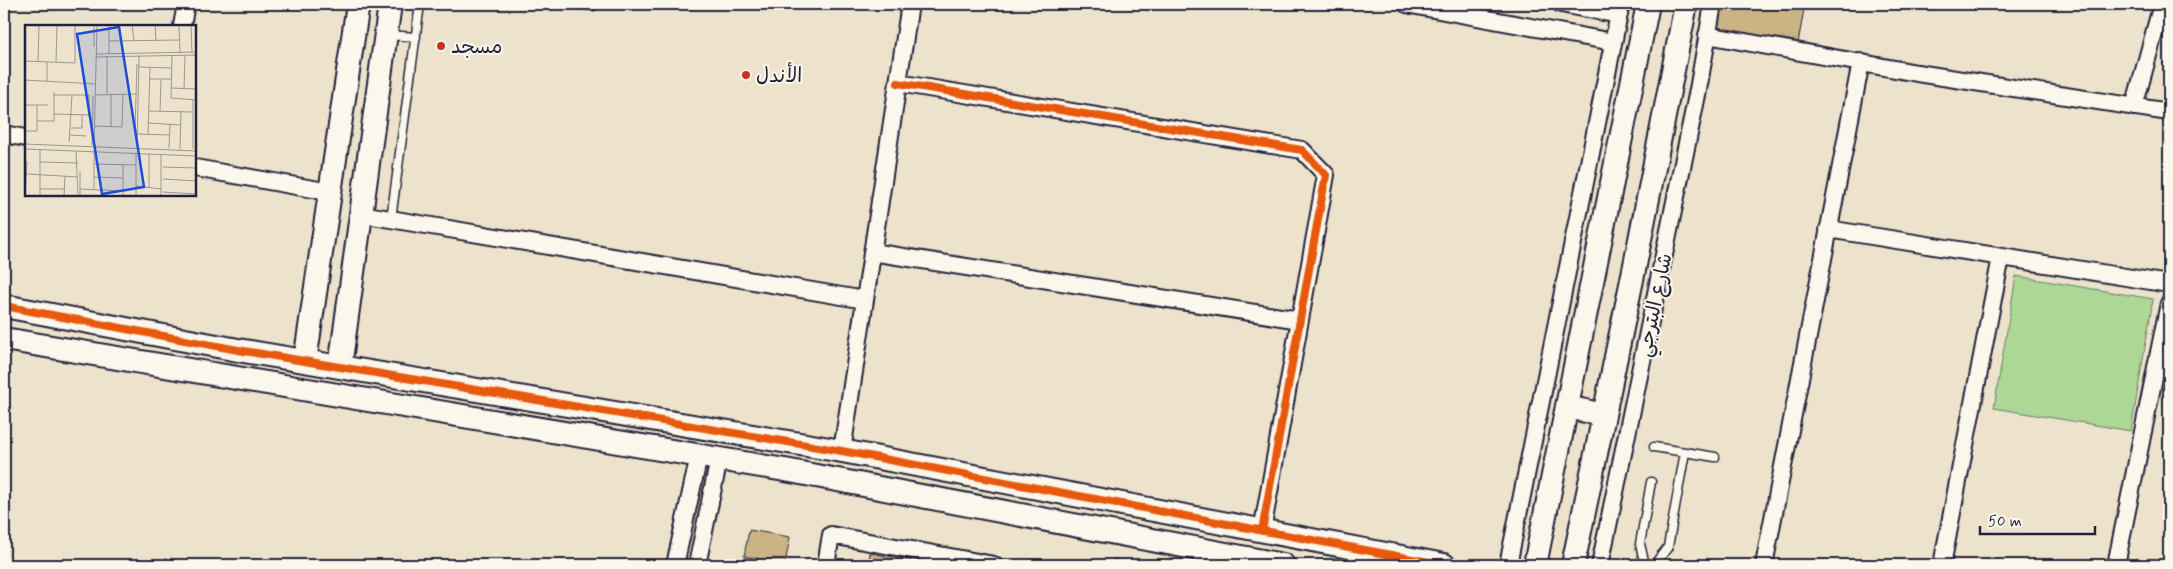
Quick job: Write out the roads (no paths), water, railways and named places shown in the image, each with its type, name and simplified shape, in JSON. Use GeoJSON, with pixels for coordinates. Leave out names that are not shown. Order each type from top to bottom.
{"type":"FeatureCollection","features":[{"type":"Feature","properties":{"kind":"street"},"geometry":{"type":"LineString","coordinates":[[179,4],[186,4],[182,25]]}},
{"type":"Feature","properties":{"kind":"street"},"geometry":{"type":"LineString","coordinates":[[305,361],[358,4]]}},
{"type":"Feature","properties":{"kind":"street"},"geometry":{"type":"LineString","coordinates":[[340,367],[390,4]]}},
{"type":"Feature","properties":{"kind":"street"},"geometry":{"type":"LineString","coordinates":[[842,451],[910,4]]}},
{"type":"Feature","properties":{"kind":"street"},"geometry":{"type":"LineString","coordinates":[[1406,4],[1613,42]]}},
{"type":"Feature","properties":{"kind":"street"},"geometry":{"type":"LineString","coordinates":[[1508,565],[1620,9],[1561,4]]}},
{"type":"Feature","properties":{"kind":"street"},"geometry":{"type":"LineString","coordinates":[[1535,565],[1648,4]]}},
{"type":"Feature","properties":{"kind":"street","name":"شارع البترجي"},"geometry":{"type":"LineString","coordinates":[[1574,565],[1686,4]]}},
{"type":"Feature","properties":{"kind":"street","name":"شارع البترجي"},"geometry":{"type":"LineString","coordinates":[[1600,565],[1698,90],[1713,4]]}},
{"type":"Feature","properties":{"kind":"street"},"geometry":{"type":"LineString","coordinates":[[2134,106],[2162,4]]}},
{"type":"Feature","properties":{"kind":"street"},"geometry":{"type":"LineString","coordinates":[[1707,35],[1917,73],[2169,112]]}},
{"type":"Feature","properties":{"kind":"street"},"geometry":{"type":"LineString","coordinates":[[1764,565],[1861,62]]}},
{"type":"Feature","properties":{"kind":"street"},"geometry":{"type":"LineString","coordinates":[[898,83],[1302,150],[1326,174],[1262,531]]}},
{"type":"Feature","properties":{"kind":"street"},"geometry":{"type":"LineString","coordinates":[[1670,84],[1698,90]]}},
{"type":"Feature","properties":{"kind":"street"},"geometry":{"type":"LineString","coordinates":[[4,134],[25,138]]}},
{"type":"Feature","properties":{"kind":"street"},"geometry":{"type":"LineString","coordinates":[[196,168],[330,192]]}},
{"type":"Feature","properties":{"kind":"street"},"geometry":{"type":"LineString","coordinates":[[1581,199],[1605,218]]}},
{"type":"Feature","properties":{"kind":"street"},"geometry":{"type":"LineString","coordinates":[[361,214],[865,300]]}},
{"type":"Feature","properties":{"kind":"street"},"geometry":{"type":"LineString","coordinates":[[1828,229],[2169,284]]}},
{"type":"Feature","properties":{"kind":"street"},"geometry":{"type":"LineString","coordinates":[[872,252],[1300,320]]}},
{"type":"Feature","properties":{"kind":"street"},"geometry":{"type":"LineString","coordinates":[[1942,565],[2001,257]]}},
{"type":"Feature","properties":{"kind":"street"},"geometry":{"type":"LineString","coordinates":[[2116,565],[2169,303]]}},
{"type":"Feature","properties":{"kind":"street"},"geometry":{"type":"LineString","coordinates":[[4,306],[305,361],[842,451],[1444,565]]}},
{"type":"Feature","properties":{"kind":"street"},"geometry":{"type":"LineString","coordinates":[[4,339],[785,470],[1283,565]]}},
{"type":"Feature","properties":{"kind":"street"},"geometry":{"type":"LineString","coordinates":[[1567,407],[1604,415]]}},
{"type":"Feature","properties":{"kind":"street"},"geometry":{"type":"LineString","coordinates":[[697,565],[709,458],[705,428]]}},
{"type":"Feature","properties":{"kind":"street"},"geometry":{"type":"LineString","coordinates":[[675,565],[709,458]]}},
{"type":"Feature","properties":{"kind":"street"},"geometry":{"type":"LineString","coordinates":[[1589,490],[1610,520]]}},
{"type":"Feature","properties":{"kind":"street"},"geometry":{"type":"LineString","coordinates":[[826,565],[831,535],[994,565]]}},
{"type":"Feature","properties":{"kind":"lane"},"geometry":{"type":"LineString","coordinates":[[391,219],[420,4]]}},
{"type":"Feature","properties":{"kind":"lane"},"geometry":{"type":"LineString","coordinates":[[576,4],[588,7],[596,4]]}},
{"type":"Feature","properties":{"kind":"lane"},"geometry":{"type":"LineString","coordinates":[[386,34],[416,37]]}},
{"type":"Feature","properties":{"kind":"lane"},"geometry":{"type":"LineString","coordinates":[[1654,447],[1715,457]]}},
{"type":"Feature","properties":{"kind":"lane"},"geometry":{"type":"LineString","coordinates":[[1654,565],[1668,547],[1685,452]]}},
{"type":"Feature","properties":{"kind":"lane"},"geometry":{"type":"LineString","coordinates":[[1645,565],[1640,544],[1651,482]]}},
{"type":"Feature","properties":{"kind":"place","name":"مسجد"},"geometry":{"type":"Point","coordinates":[441,46]}},
{"type":"Feature","properties":{"kind":"place","name":"الأندل"},"geometry":{"type":"Point","coordinates":[746,75]}}]}
